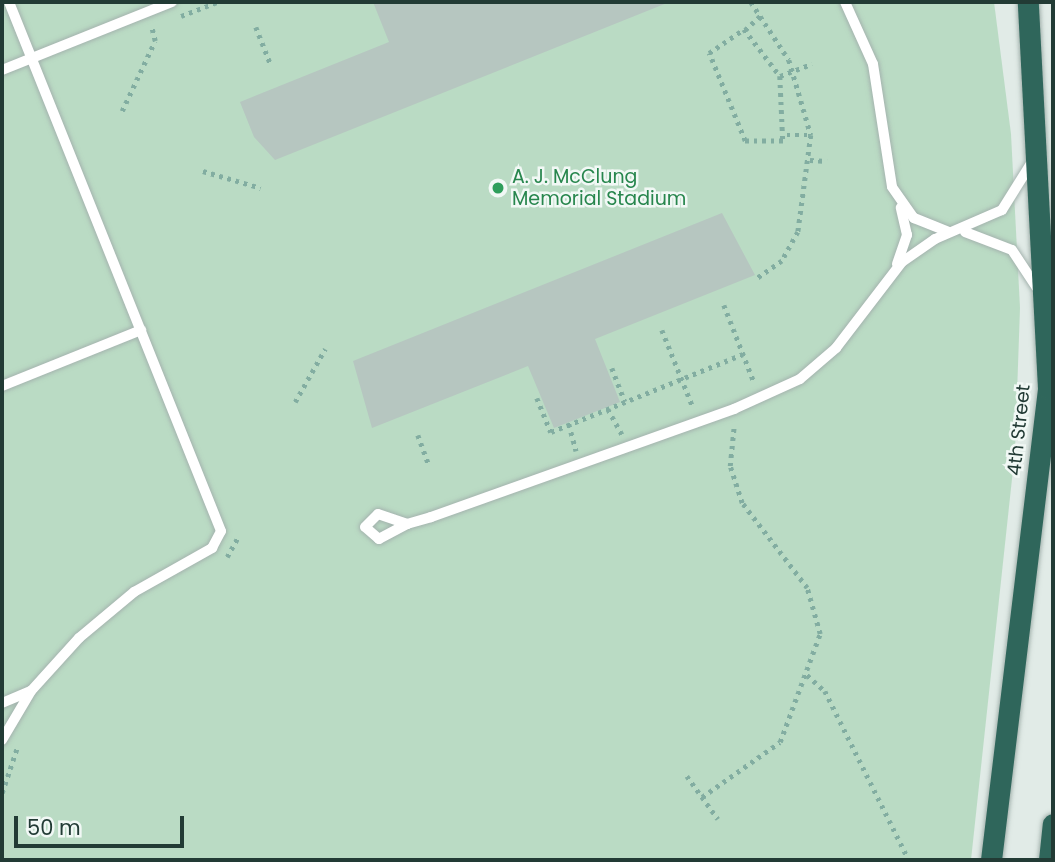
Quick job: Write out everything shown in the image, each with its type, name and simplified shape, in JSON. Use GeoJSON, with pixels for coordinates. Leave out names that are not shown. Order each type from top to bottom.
{"type":"FeatureCollection","features":[{"type":"Feature","properties":{"kind":"highway","name":"4th Street"},"geometry":{"type":"LineString","coordinates":[[991,860],[1048,388],[1038,145],[1028,2]]}},
{"type":"Feature","properties":{"kind":"highway"},"geometry":{"type":"LineString","coordinates":[[1049,860],[1053,824]]}},
{"type":"Feature","properties":{"kind":"lane"},"geometry":{"type":"LineString","coordinates":[[2,740],[31,691],[109,611],[212,548],[221,536],[9,2]]}},
{"type":"Feature","properties":{"kind":"lane"},"geometry":{"type":"LineString","coordinates":[[2,70],[172,2]]}},
{"type":"Feature","properties":{"kind":"lane"},"geometry":{"type":"LineString","coordinates":[[407,524],[734,409],[800,379],[836,348],[894,270],[907,235],[889,176],[873,64],[845,2]]}},
{"type":"Feature","properties":{"kind":"lane"},"geometry":{"type":"LineString","coordinates":[[961,231],[1010,202],[1038,145]]}},
{"type":"Feature","properties":{"kind":"lane"},"geometry":{"type":"LineString","coordinates":[[898,201],[924,224],[949,232],[961,231],[1012,250],[1045,310]]}},
{"type":"Feature","properties":{"kind":"lane"},"geometry":{"type":"LineString","coordinates":[[894,270],[949,232]]}},
{"type":"Feature","properties":{"kind":"lane"},"geometry":{"type":"LineString","coordinates":[[2,386],[141,330]]}},
{"type":"Feature","properties":{"kind":"lane"},"geometry":{"type":"LineString","coordinates":[[2,703],[31,691]]}},
{"type":"Feature","properties":{"kind":"path"},"geometry":{"type":"LineString","coordinates":[[751,2],[762,14],[793,71],[811,135],[810,160],[792,247],[756,279]]}},
{"type":"Feature","properties":{"kind":"path"},"geometry":{"type":"LineString","coordinates":[[762,14],[745,30],[734,31],[709,53],[745,141],[778,142],[787,135],[811,135]]}},
{"type":"Feature","properties":{"kind":"path"},"geometry":{"type":"LineString","coordinates":[[256,27],[271,65]]}},
{"type":"Feature","properties":{"kind":"path"},"geometry":{"type":"LineString","coordinates":[[122,111],[155,43],[152,28]]}},
{"type":"Feature","properties":{"kind":"path"},"geometry":{"type":"LineString","coordinates":[[745,30],[780,76],[787,135]]}},
{"type":"Feature","properties":{"kind":"path"},"geometry":{"type":"LineString","coordinates":[[780,76],[812,64]]}},
{"type":"Feature","properties":{"kind":"path"},"geometry":{"type":"LineString","coordinates":[[810,160],[827,160]]}},
{"type":"Feature","properties":{"kind":"path"},"geometry":{"type":"LineString","coordinates":[[203,172],[261,188]]}},
{"type":"Feature","properties":{"kind":"path"},"geometry":{"type":"LineString","coordinates":[[724,305],[760,397]]}},
{"type":"Feature","properties":{"kind":"path"},"geometry":{"type":"LineString","coordinates":[[662,330],[699,422]]}},
{"type":"Feature","properties":{"kind":"path"},"geometry":{"type":"LineString","coordinates":[[295,402],[325,349]]}},
{"type":"Feature","properties":{"kind":"path"},"geometry":{"type":"LineString","coordinates":[[537,398],[551,432],[743,354]]}},
{"type":"Feature","properties":{"kind":"path"},"geometry":{"type":"LineString","coordinates":[[612,368],[625,402]]}},
{"type":"Feature","properties":{"kind":"path"},"geometry":{"type":"LineString","coordinates":[[608,409],[629,448]]}},
{"type":"Feature","properties":{"kind":"path"},"geometry":{"type":"LineString","coordinates":[[702,797],[779,744],[807,675],[819,621],[807,588],[741,503],[728,453],[734,409]]}},
{"type":"Feature","properties":{"kind":"path"},"geometry":{"type":"LineString","coordinates":[[569,425],[580,465]]}},
{"type":"Feature","properties":{"kind":"path"},"geometry":{"type":"LineString","coordinates":[[418,435],[429,465]]}},
{"type":"Feature","properties":{"kind":"path"},"geometry":{"type":"LineString","coordinates":[[221,562],[238,537]]}},
{"type":"Feature","properties":{"kind":"path"},"geometry":{"type":"LineString","coordinates":[[807,675],[825,691],[909,860]]}},
{"type":"Feature","properties":{"kind":"path"},"geometry":{"type":"LineString","coordinates":[[2,793],[20,741]]}},
{"type":"Feature","properties":{"kind":"path"},"geometry":{"type":"LineString","coordinates":[[687,776],[718,820]]}},
{"type":"Feature","properties":{"kind":"green space"},"geometry":{"type":"Polygon","coordinates":[[[2,2],[994,2],[1011,134],[1020,308],[1015,451],[971,860],[2,860],[2,2]]]}},
{"type":"Feature","properties":{"kind":"building"},"geometry":{"type":"Polygon","coordinates":[[[373,2],[667,3],[275,160],[254,137],[240,102],[389,42],[373,2]]]}},
{"type":"Feature","properties":{"kind":"building"},"geometry":{"type":"Polygon","coordinates":[[[722,213],[755,275],[595,339],[620,402],[554,428],[528,366],[372,428],[353,361],[722,213]]]}},
{"type":"Feature","properties":{"kind":"place","name":"A. J. McClung Memorial Stadium"},"geometry":{"type":"Point","coordinates":[498,188]}}]}
